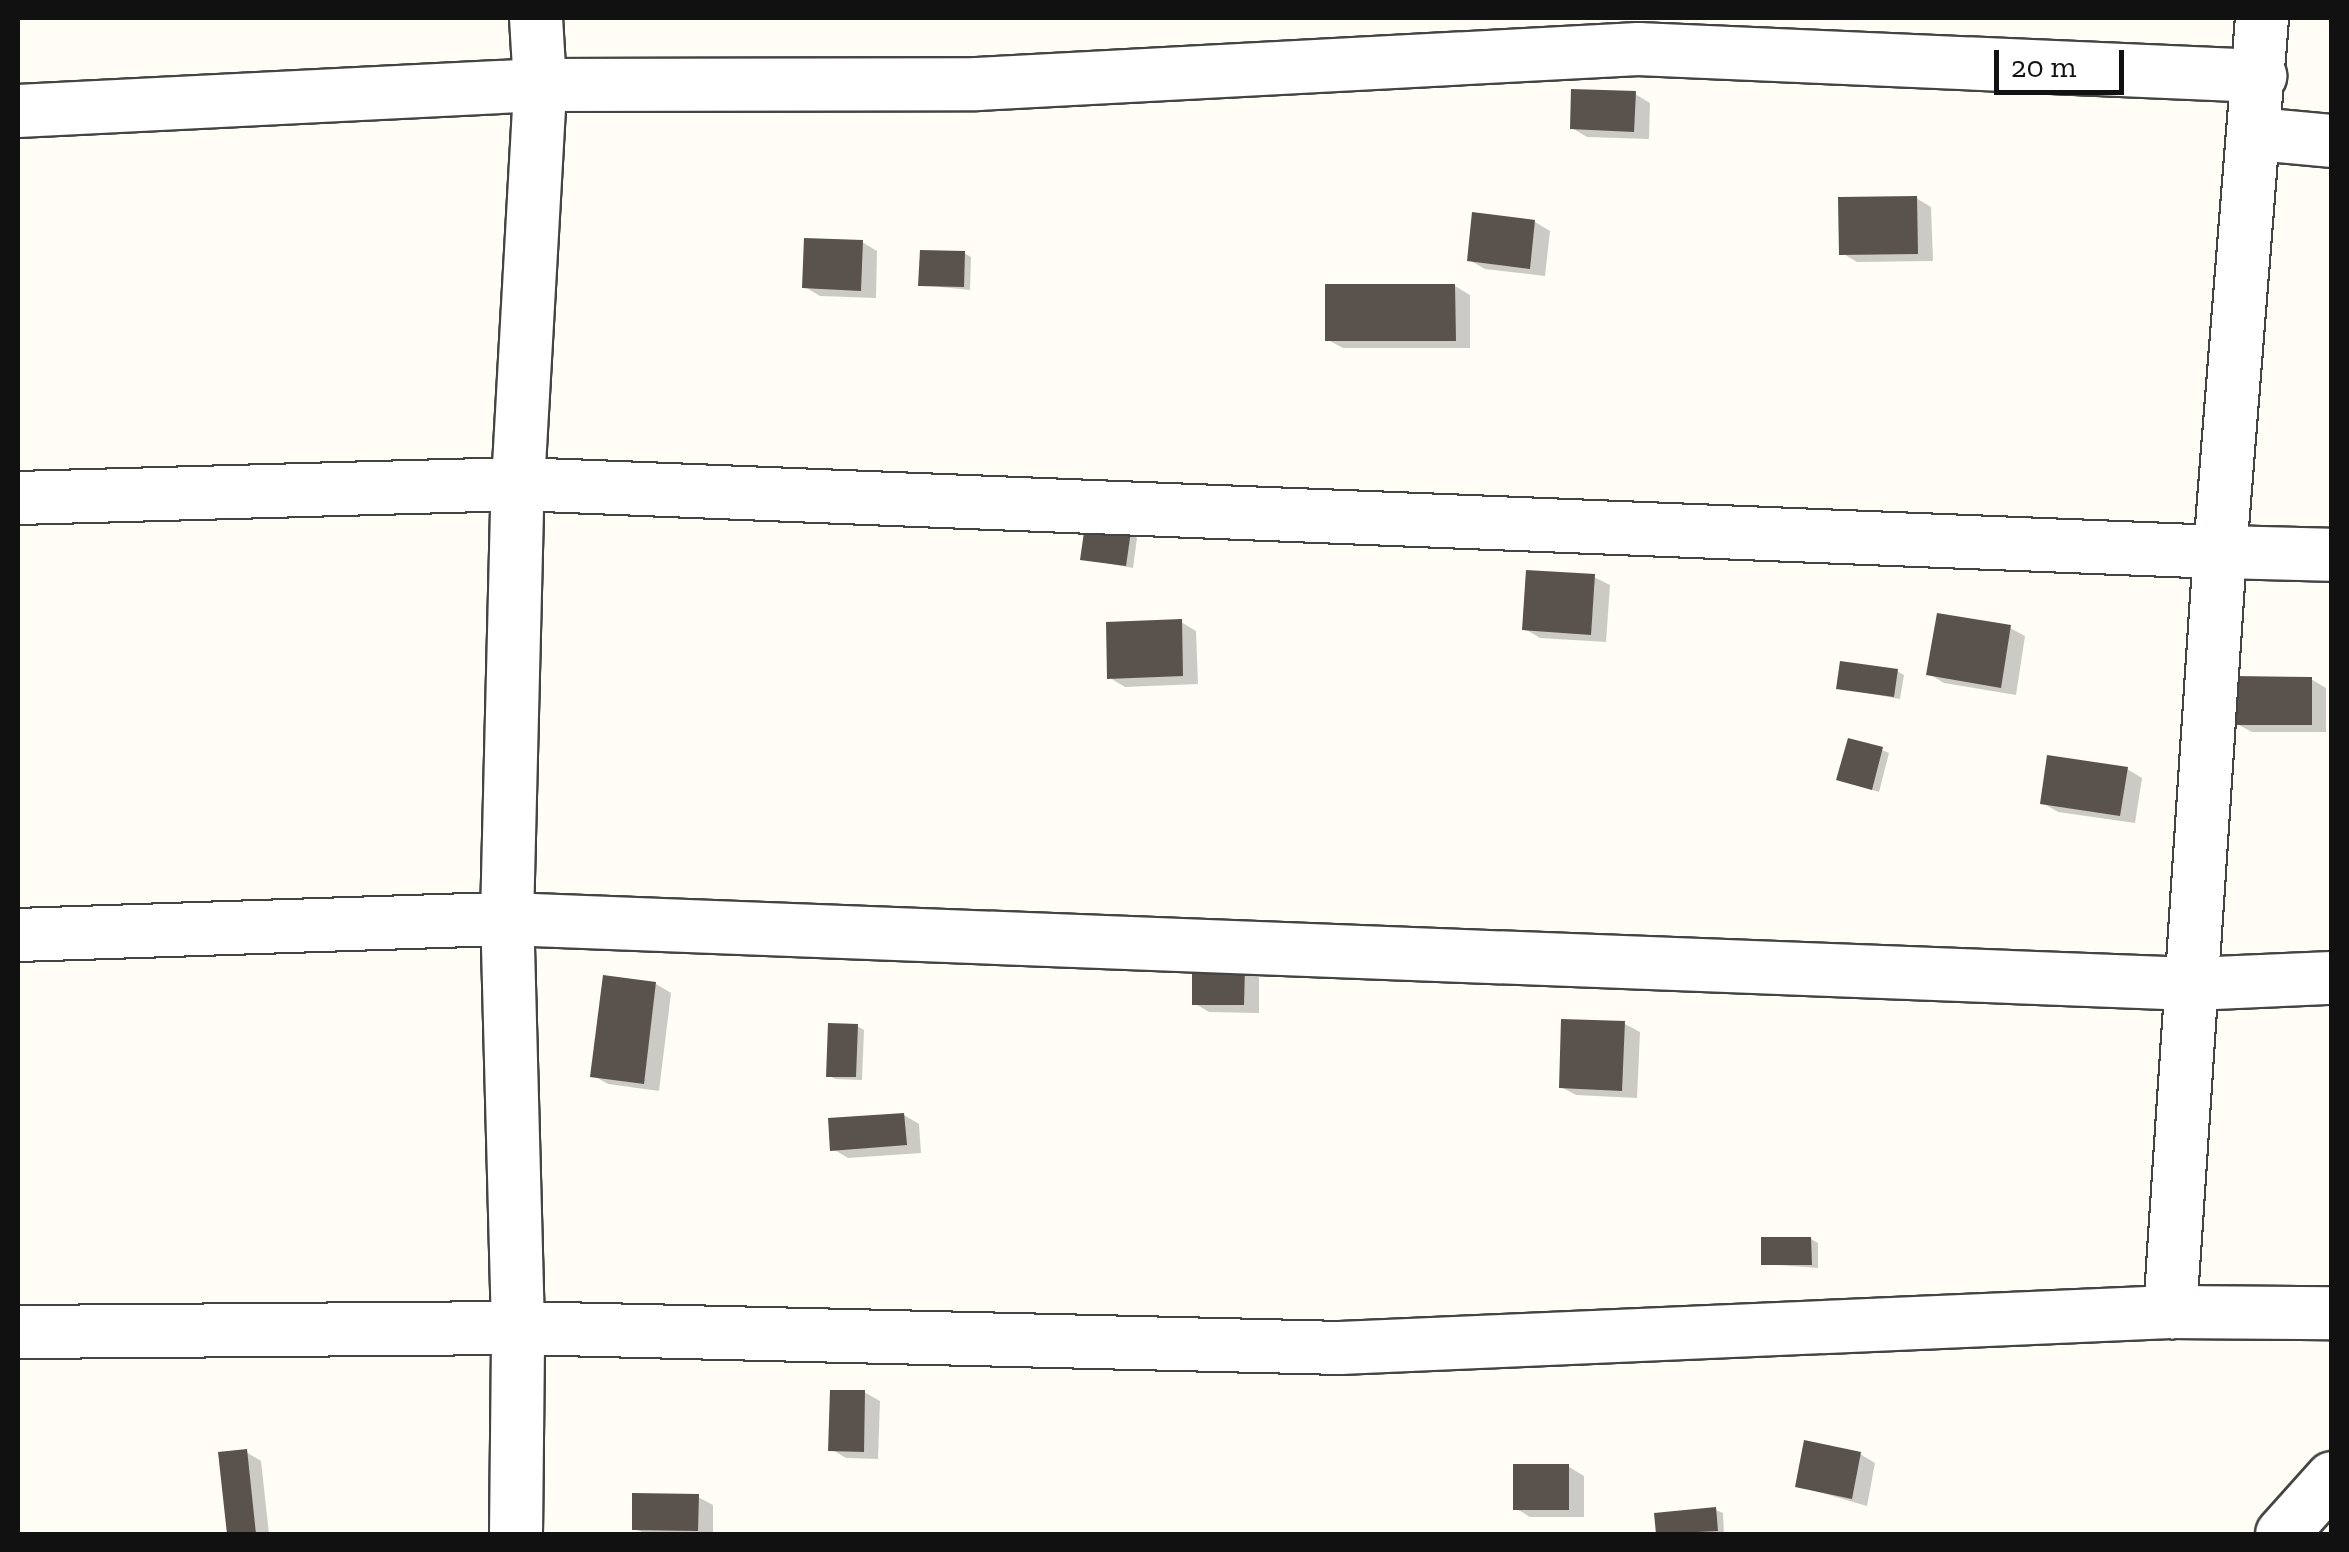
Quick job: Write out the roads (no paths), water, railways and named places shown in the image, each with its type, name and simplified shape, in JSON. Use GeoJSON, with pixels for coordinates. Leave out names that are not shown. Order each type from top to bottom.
{"type":"FeatureCollection","features":[{"type":"Feature","properties":{"kind":"street"},"geometry":{"type":"LineString","coordinates":[[516,1534],[518,1328],[507,920],[518,484],[540,85],[536,18]]}},
{"type":"Feature","properties":{"kind":"street"},"geometry":{"type":"LineString","coordinates":[[2170,1312],[2220,552],[2257,134],[2262,18]]}},
{"type":"Feature","properties":{"kind":"street"},"geometry":{"type":"LineString","coordinates":[[18,111],[540,85],[977,84],[1638,49],[2260,76]]}},
{"type":"Feature","properties":{"kind":"street"},"geometry":{"type":"LineString","coordinates":[[2257,134],[2332,141]]}},
{"type":"Feature","properties":{"kind":"street"},"geometry":{"type":"LineString","coordinates":[[18,498],[518,484],[2332,554]]}},
{"type":"Feature","properties":{"kind":"street"},"geometry":{"type":"LineString","coordinates":[[18,936],[507,920],[2192,984],[2332,978]]}},
{"type":"Feature","properties":{"kind":"street"},"geometry":{"type":"LineString","coordinates":[[18,1332],[518,1328],[1340,1348],[2170,1312],[2332,1313]]}},
{"type":"Feature","properties":{"kind":"street"},"geometry":{"type":"LineString","coordinates":[[2282,1534],[2332,1478]]}}]}
